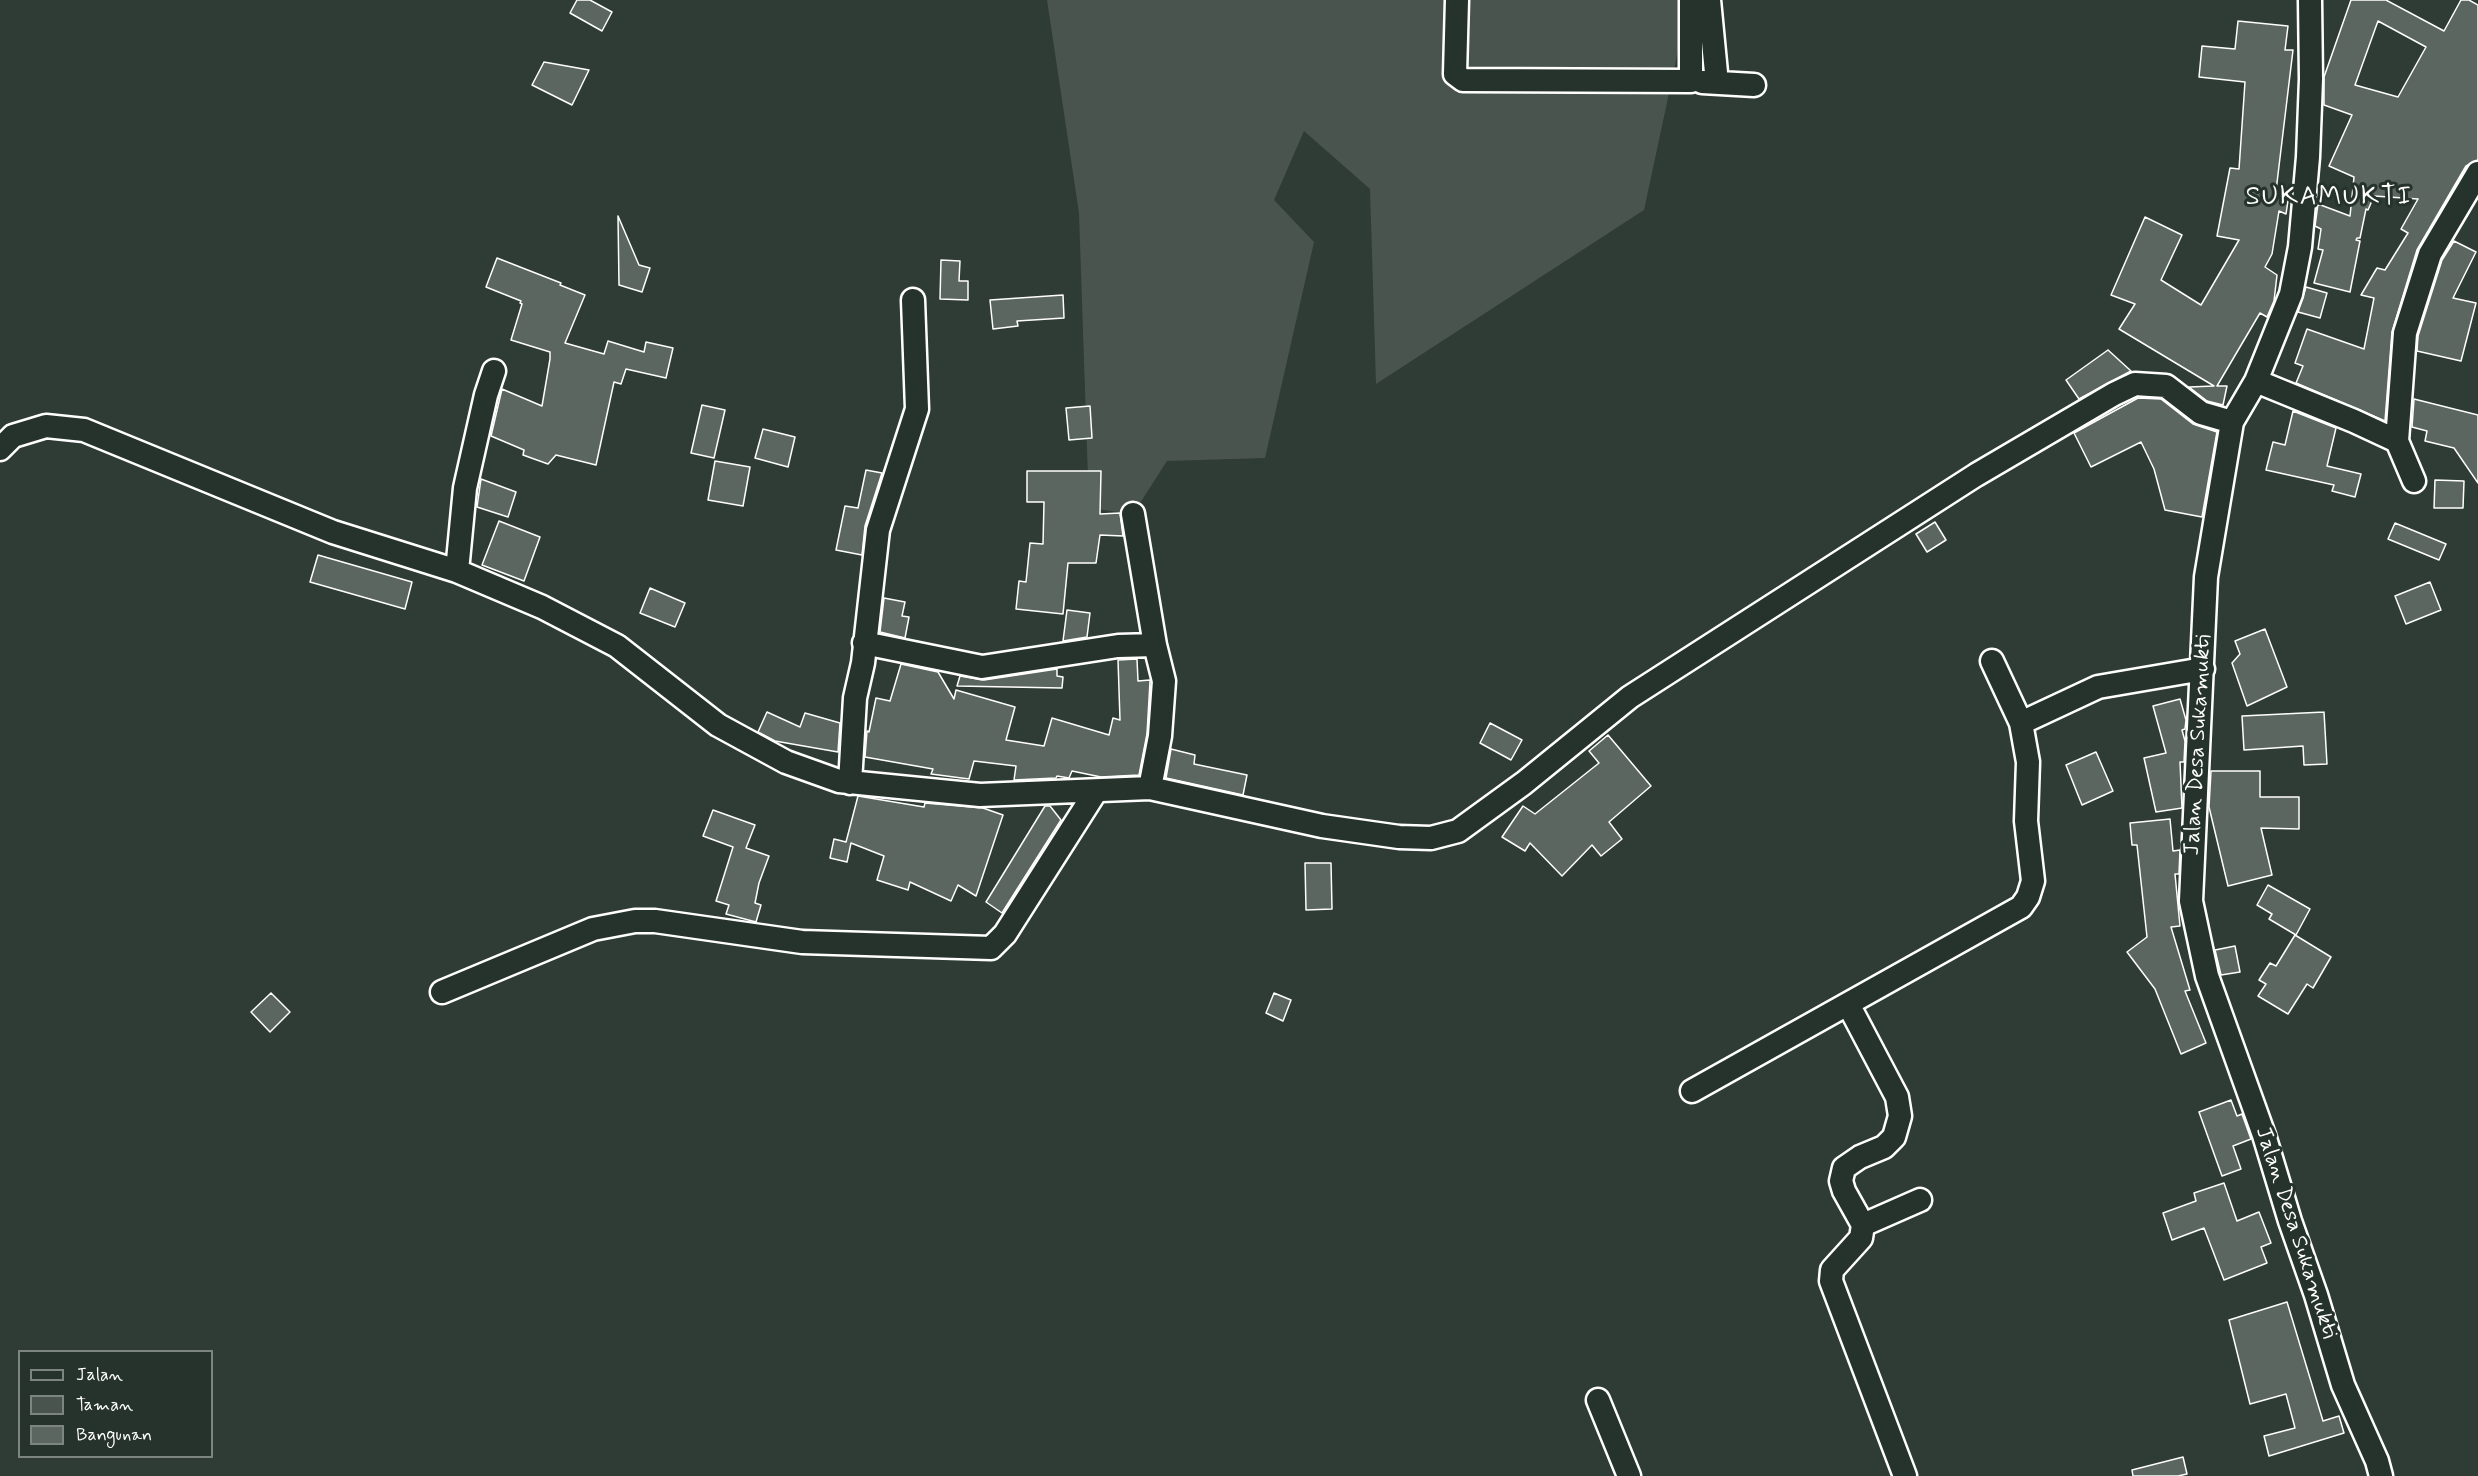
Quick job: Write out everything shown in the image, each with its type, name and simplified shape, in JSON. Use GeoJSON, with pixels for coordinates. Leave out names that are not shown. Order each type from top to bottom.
{"type":"FeatureCollection","features":[{"type":"Feature","properties":{"kind":"street"},"geometry":{"type":"LineString","coordinates":[[1456,0],[1455,74],[1463,80],[1691,81],[1754,85]]}},
{"type":"Feature","properties":{"kind":"street"},"geometry":{"type":"LineString","coordinates":[[1691,0],[1691,81]]}},
{"type":"Feature","properties":{"kind":"street"},"geometry":{"type":"LineString","coordinates":[[1710,0],[1717,83]]}},
{"type":"Feature","properties":{"kind":"street","name":"Jalan Desa Sukamukti"},"geometry":{"type":"LineString","coordinates":[[2310,0],[2310,101],[2300,247],[2291,294],[2256,381],[2232,422],[2206,577],[2191,901],[2207,976],[2264,1135],[2343,1385],[2377,1461],[2381,1476]]}},
{"type":"Feature","properties":{"kind":"street"},"geometry":{"type":"LineString","coordinates":[[2414,482],[2397,441],[2405,333],[2430,254],[2478,173]]}},
{"type":"Feature","properties":{"kind":"street"},"geometry":{"type":"LineString","coordinates":[[850,783],[855,698],[862,670],[878,530],[917,409],[913,300]]}},
{"type":"Feature","properties":{"kind":"street"},"geometry":{"type":"LineString","coordinates":[[457,571],[465,488],[486,394],[494,370]]}},
{"type":"Feature","properties":{"kind":"street"},"geometry":{"type":"LineString","coordinates":[[2256,381],[2397,441]]}},
{"type":"Feature","properties":{"kind":"street"},"geometry":{"type":"LineString","coordinates":[[0,449],[13,436],[46,426],[84,430],[333,532],[457,571],[542,606],[617,646],[718,725],[786,762],[839,782],[980,795],[1150,788],[1322,826],[1399,837],[1431,838],[1458,831],[1524,783],[1630,697],[1976,475],[2114,394],[2135,384],[2166,386],[2201,413],[2232,422]]}},
{"type":"Feature","properties":{"kind":"street"},"geometry":{"type":"LineString","coordinates":[[1133,514],[1155,645],[1164,681],[1160,736],[1150,788]]}},
{"type":"Feature","properties":{"kind":"street"},"geometry":{"type":"LineString","coordinates":[[864,643],[982,667],[1118,646],[1155,645]]}},
{"type":"Feature","properties":{"kind":"street"},"geometry":{"type":"LineString","coordinates":[[1692,1091],[2021,907],[2028,897],[2033,881],[2026,821],[2028,762],[2021,723],[1992,661]]}},
{"type":"Feature","properties":{"kind":"street"},"geometry":{"type":"LineString","coordinates":[[2021,723],[2098,687],[2203,669]]}},
{"type":"Feature","properties":{"kind":"street"},"geometry":{"type":"LineString","coordinates":[[442,992],[593,929],[635,921],[655,921],[802,942],[991,948],[1005,934],[1096,791]]}},
{"type":"Feature","properties":{"kind":"street"},"geometry":{"type":"LineString","coordinates":[[1848,1004],[1897,1097],[1900,1116],[1894,1137],[1884,1147],[1860,1157],[1844,1168],[1841,1181],[1844,1191],[1863,1225],[1861,1238],[1832,1270],[1831,1281],[1905,1476]]}},
{"type":"Feature","properties":{"kind":"street"},"geometry":{"type":"LineString","coordinates":[[1863,1225],[1920,1200]]}},
{"type":"Feature","properties":{"kind":"street"},"geometry":{"type":"LineString","coordinates":[[1598,1400],[1629,1476]]}},
{"type":"Feature","properties":{"kind":"green space"},"geometry":{"type":"Polygon","coordinates":[[[1047,0],[1689,0],[1644,210],[1376,384],[1370,189],[1304,131],[1274,200],[1314,242],[1265,458],[1167,461],[1133,514],[1089,508],[1079,213],[1047,0]]]}},
{"type":"Feature","properties":{"kind":"building"},"geometry":{"type":"Polygon","coordinates":[[[577,0],[590,0],[612,12],[602,31],[570,13],[577,0]]]}},
{"type":"Feature","properties":{"kind":"building"},"geometry":{"type":"Polygon","coordinates":[[[2351,0],[2386,0],[2444,31],[2461,0],[2469,0],[2478,5],[2478,160],[2466,166],[2417,250],[2392,332],[2385,421],[2296,383],[2303,366],[2295,363],[2307,329],[2364,349],[2374,298],[2361,295],[2377,268],[2385,270],[2408,233],[2401,229],[2418,199],[2374,196],[2368,210],[2366,209],[2360,238],[2356,240],[2360,241],[2350,292],[2314,283],[2323,250],[2318,249],[2321,229],[2315,226],[2318,204],[2350,216],[2354,177],[2329,166],[2352,115],[2324,105],[2324,77],[2351,0]],[[2378,21],[2355,85],[2398,97],[2426,47],[2378,21]]]}},
{"type":"Feature","properties":{"kind":"building"},"geometry":{"type":"Polygon","coordinates":[[[2238,21],[2288,26],[2285,50],[2293,50],[2276,191],[2289,194],[2286,214],[2279,211],[2272,254],[2265,267],[2277,275],[2274,301],[2267,317],[2260,313],[2217,386],[2227,386],[2223,405],[2207,401],[2189,387],[2214,386],[2119,329],[2135,304],[2111,295],[2145,217],[2182,235],[2161,280],[2201,305],[2239,240],[2217,236],[2230,168],[2239,169],[2245,82],[2199,77],[2202,46],[2235,49],[2238,21]]]}},
{"type":"Feature","properties":{"kind":"building"},"geometry":{"type":"Polygon","coordinates":[[[544,62],[589,70],[572,105],[532,85],[544,62]]]}},
{"type":"Feature","properties":{"kind":"building"},"geometry":{"type":"Polygon","coordinates":[[[618,216],[639,265],[650,268],[642,292],[619,285],[618,216]]]}},
{"type":"Feature","properties":{"kind":"building"},"geometry":{"type":"Polygon","coordinates":[[[2454,241],[2476,252],[2453,298],[2476,303],[2461,361],[2417,351],[2418,336],[2442,260],[2454,241]]]}},
{"type":"Feature","properties":{"kind":"building"},"geometry":{"type":"Polygon","coordinates":[[[497,258],[585,295],[565,343],[604,354],[608,341],[644,352],[646,342],[673,348],[666,378],[626,369],[621,384],[614,382],[596,465],[556,455],[548,464],[523,455],[524,450],[491,436],[502,389],[542,406],[550,359],[550,352],[511,340],[522,304],[521,301],[486,287],[497,258]]]}},
{"type":"Feature","properties":{"kind":"building"},"geometry":{"type":"Polygon","coordinates":[[[941,260],[960,261],[959,281],[968,281],[968,300],[940,299],[941,260]]]}},
{"type":"Feature","properties":{"kind":"building"},"geometry":{"type":"Polygon","coordinates":[[[2306,287],[2327,293],[2320,318],[2298,312],[2306,287]]]}},
{"type":"Feature","properties":{"kind":"building"},"geometry":{"type":"Polygon","coordinates":[[[1063,295],[1064,318],[1017,321],[1018,326],[993,329],[990,300],[1063,295]]]}},
{"type":"Feature","properties":{"kind":"building"},"geometry":{"type":"Polygon","coordinates":[[[2108,350],[2131,371],[2079,399],[2066,380],[2108,350]]]}},
{"type":"Feature","properties":{"kind":"building"},"geometry":{"type":"Polygon","coordinates":[[[2138,398],[2161,399],[2193,424],[2217,432],[2202,517],[2165,510],[2154,469],[2141,442],[2091,467],[2074,433],[2138,398]]]}},
{"type":"Feature","properties":{"kind":"building"},"geometry":{"type":"Polygon","coordinates":[[[2414,399],[2478,415],[2478,483],[2454,448],[2425,441],[2427,431],[2412,427],[2414,399]]]}},
{"type":"Feature","properties":{"kind":"building"},"geometry":{"type":"Polygon","coordinates":[[[702,405],[725,410],[714,458],[691,453],[702,405]]]}},
{"type":"Feature","properties":{"kind":"building"},"geometry":{"type":"Polygon","coordinates":[[[1090,406],[1092,438],[1069,440],[1066,408],[1090,406]]]}},
{"type":"Feature","properties":{"kind":"building"},"geometry":{"type":"Polygon","coordinates":[[[2293,411],[2336,428],[2327,466],[2361,474],[2355,497],[2332,491],[2334,485],[2266,470],[2273,442],[2285,445],[2293,411]]]}},
{"type":"Feature","properties":{"kind":"building"},"geometry":{"type":"Polygon","coordinates":[[[763,429],[795,437],[788,467],[755,458],[763,429]]]}},
{"type":"Feature","properties":{"kind":"building"},"geometry":{"type":"Polygon","coordinates":[[[715,461],[750,467],[743,506],[708,500],[715,461]]]}},
{"type":"Feature","properties":{"kind":"building"},"geometry":{"type":"Polygon","coordinates":[[[866,470],[882,473],[865,526],[862,555],[836,550],[845,506],[858,508],[866,470]]]}},
{"type":"Feature","properties":{"kind":"building"},"geometry":{"type":"Polygon","coordinates":[[[1027,471],[1101,471],[1100,514],[1120,513],[1123,536],[1100,535],[1096,563],[1068,563],[1063,614],[1016,609],[1019,581],[1026,582],[1030,543],[1043,544],[1044,502],[1027,502],[1027,471]]]}},
{"type":"Feature","properties":{"kind":"building"},"geometry":{"type":"Polygon","coordinates":[[[481,479],[516,492],[508,517],[477,507],[481,479]]]}},
{"type":"Feature","properties":{"kind":"building"},"geometry":{"type":"Polygon","coordinates":[[[2435,480],[2464,481],[2463,508],[2434,508],[2435,480]]]}},
{"type":"Feature","properties":{"kind":"building"},"geometry":{"type":"Polygon","coordinates":[[[499,521],[540,537],[524,581],[482,565],[499,521]]]}},
{"type":"Feature","properties":{"kind":"building"},"geometry":{"type":"Polygon","coordinates":[[[1935,522],[1946,540],[1927,552],[1916,534],[1935,522]]]}},
{"type":"Feature","properties":{"kind":"building"},"geometry":{"type":"Polygon","coordinates":[[[2395,523],[2446,544],[2439,560],[2388,539],[2395,523]]]}},
{"type":"Feature","properties":{"kind":"building"},"geometry":{"type":"Polygon","coordinates":[[[318,555],[412,582],[405,609],[310,582],[318,555]]]}},
{"type":"Feature","properties":{"kind":"building"},"geometry":{"type":"Polygon","coordinates":[[[2430,582],[2441,610],[2406,624],[2395,596],[2430,582]]]}},
{"type":"Feature","properties":{"kind":"building"},"geometry":{"type":"Polygon","coordinates":[[[650,588],[685,603],[675,627],[640,613],[650,588]]]}},
{"type":"Feature","properties":{"kind":"building"},"geometry":{"type":"Polygon","coordinates":[[[884,598],[905,602],[902,616],[909,617],[905,638],[880,632],[884,598]]]}},
{"type":"Feature","properties":{"kind":"building"},"geometry":{"type":"Polygon","coordinates":[[[1067,610],[1090,613],[1087,637],[1063,641],[1067,610]]]}},
{"type":"Feature","properties":{"kind":"building"},"geometry":{"type":"Polygon","coordinates":[[[2265,629],[2287,687],[2247,706],[2232,663],[2240,654],[2235,641],[2265,629]]]}},
{"type":"Feature","properties":{"kind":"building"},"geometry":{"type":"Polygon","coordinates":[[[1137,659],[1138,681],[1150,680],[1147,734],[1139,775],[1101,777],[1072,771],[1069,778],[1057,776],[1056,778],[1014,780],[1016,766],[974,761],[969,779],[931,774],[933,769],[865,757],[867,731],[869,732],[876,698],[890,701],[901,664],[938,672],[954,699],[956,690],[1015,707],[1006,740],[1044,746],[1052,718],[1109,735],[1113,718],[1120,720],[1118,660],[1137,659]]]}},
{"type":"Feature","properties":{"kind":"building"},"geometry":{"type":"Polygon","coordinates":[[[1057,669],[1057,676],[1063,677],[1062,688],[957,686],[960,676],[984,680],[1057,669]]]}},
{"type":"Feature","properties":{"kind":"building"},"geometry":{"type":"Polygon","coordinates":[[[2180,699],[2186,720],[2185,729],[2182,730],[2185,741],[2184,762],[2180,762],[2182,808],[2156,812],[2144,758],[2166,753],[2153,706],[2180,699]]]}},
{"type":"Feature","properties":{"kind":"building"},"geometry":{"type":"Polygon","coordinates":[[[767,712],[800,727],[805,713],[840,723],[838,752],[775,741],[758,732],[767,712]]]}},
{"type":"Feature","properties":{"kind":"building"},"geometry":{"type":"Polygon","coordinates":[[[2324,712],[2327,764],[2304,765],[2303,746],[2244,750],[2242,716],[2324,712]]]}},
{"type":"Feature","properties":{"kind":"building"},"geometry":{"type":"Polygon","coordinates":[[[1490,723],[1522,740],[1511,760],[1480,743],[1490,723]]]}},
{"type":"Feature","properties":{"kind":"building"},"geometry":{"type":"Polygon","coordinates":[[[1608,735],[1651,786],[1609,822],[1622,839],[1601,856],[1592,845],[1562,876],[1530,843],[1525,851],[1502,837],[1523,806],[1535,814],[1599,763],[1589,751],[1608,735]]]}},
{"type":"Feature","properties":{"kind":"building"},"geometry":{"type":"Polygon","coordinates":[[[1171,749],[1195,755],[1194,764],[1247,775],[1243,795],[1166,778],[1171,749]]]}},
{"type":"Feature","properties":{"kind":"building"},"geometry":{"type":"Polygon","coordinates":[[[2096,752],[2113,791],[2082,805],[2066,765],[2096,752]]]}},
{"type":"Feature","properties":{"kind":"building"},"geometry":{"type":"Polygon","coordinates":[[[2211,771],[2260,771],[2260,797],[2299,797],[2299,829],[2261,828],[2272,875],[2228,886],[2209,807],[2211,771]]]}},
{"type":"Feature","properties":{"kind":"building"},"geometry":{"type":"Polygon","coordinates":[[[858,796],[924,807],[925,803],[983,808],[1003,815],[976,896],[958,885],[951,901],[910,882],[908,890],[877,880],[884,856],[851,843],[847,862],[830,858],[834,839],[846,842],[858,796]]]}},
{"type":"Feature","properties":{"kind":"building"},"geometry":{"type":"Polygon","coordinates":[[[1045,806],[1050,806],[1061,820],[1002,913],[986,902],[1045,806]]]}},
{"type":"Feature","properties":{"kind":"building"},"geometry":{"type":"Polygon","coordinates":[[[713,810],[755,825],[746,848],[769,856],[759,883],[755,903],[761,905],[756,922],[726,914],[729,905],[716,901],[733,847],[703,836],[713,810]]]}},
{"type":"Feature","properties":{"kind":"building"},"geometry":{"type":"Polygon","coordinates":[[[2170,819],[2173,851],[2180,850],[2179,874],[2175,874],[2180,926],[2171,927],[2190,990],[2185,991],[2206,1043],[2181,1054],[2155,989],[2127,952],[2147,937],[2137,845],[2132,845],[2130,823],[2170,819]]]}},
{"type":"Feature","properties":{"kind":"building"},"geometry":{"type":"Polygon","coordinates":[[[1305,863],[1331,863],[1332,909],[1306,910],[1305,863]]]}},
{"type":"Feature","properties":{"kind":"building"},"geometry":{"type":"Polygon","coordinates":[[[2268,885],[2310,909],[2296,935],[2269,919],[2272,914],[2257,905],[2268,885]]]}},
{"type":"Feature","properties":{"kind":"building"},"geometry":{"type":"Polygon","coordinates":[[[2295,935],[2331,957],[2313,988],[2307,984],[2288,1014],[2258,996],[2266,984],[2259,980],[2270,963],[2276,966],[2295,935]]]}},
{"type":"Feature","properties":{"kind":"building"},"geometry":{"type":"Polygon","coordinates":[[[2235,946],[2240,972],[2221,975],[2215,950],[2235,946]]]}},
{"type":"Feature","properties":{"kind":"building"},"geometry":{"type":"Polygon","coordinates":[[[271,993],[290,1012],[270,1032],[251,1012],[271,993]]]}},
{"type":"Feature","properties":{"kind":"building"},"geometry":{"type":"Polygon","coordinates":[[[1274,993],[1291,1000],[1283,1021],[1266,1013],[1274,993]]]}},
{"type":"Feature","properties":{"kind":"building"},"geometry":{"type":"Polygon","coordinates":[[[2231,1100],[2237,1116],[2242,1114],[2251,1139],[2233,1146],[2241,1169],[2222,1176],[2199,1112],[2231,1100]]]}},
{"type":"Feature","properties":{"kind":"building"},"geometry":{"type":"Polygon","coordinates":[[[2224,1183],[2237,1221],[2259,1212],[2271,1243],[2261,1247],[2267,1263],[2224,1280],[2204,1228],[2172,1240],[2163,1213],[2196,1201],[2194,1193],[2224,1183]]]}},
{"type":"Feature","properties":{"kind":"building"},"geometry":{"type":"Polygon","coordinates":[[[2287,1302],[2323,1421],[2339,1416],[2344,1433],[2269,1456],[2264,1436],[2295,1428],[2286,1394],[2250,1404],[2229,1320],[2287,1302]]]}},
{"type":"Feature","properties":{"kind":"building"},"geometry":{"type":"Polygon","coordinates":[[[2183,1457],[2187,1474],[2133,1476],[2132,1470],[2183,1457]]]}},
{"type":"Feature","properties":{"kind":"district","name":"SUKAMUKTI"},"geometry":{"type":"Point","coordinates":[2329,199]}}]}
